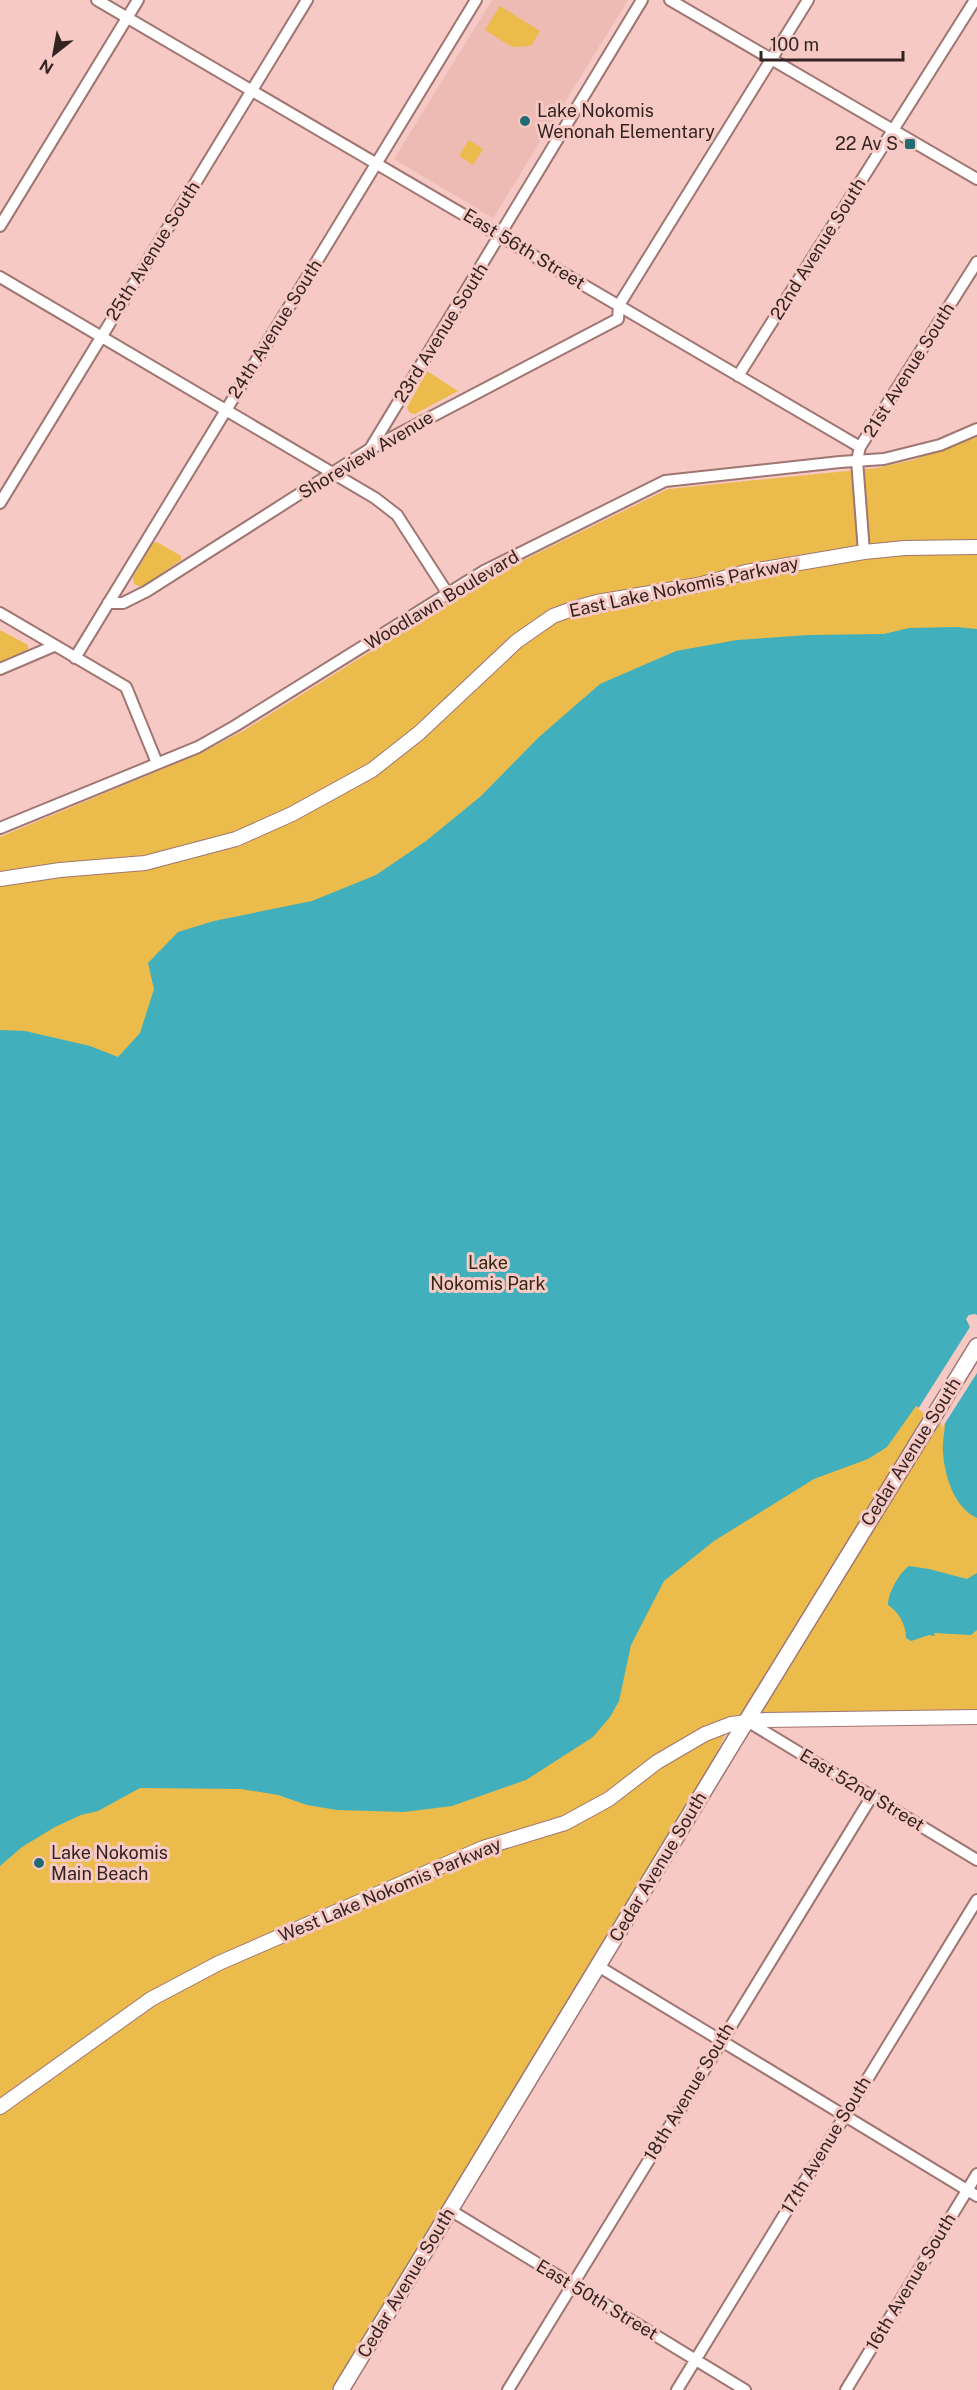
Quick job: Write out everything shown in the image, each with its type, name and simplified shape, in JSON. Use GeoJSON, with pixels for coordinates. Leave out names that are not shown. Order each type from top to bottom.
{"type":"FeatureCollection","features":[{"type":"Feature","properties":{"kind":"main road","name":"Cedar Avenue South"},"geometry":{"type":"LineString","coordinates":[[341,2390],[977,1346]]}},
{"type":"Feature","properties":{"kind":"street","name":"East 56th Street"},"geometry":{"type":"LineString","coordinates":[[97,0],[860,447]]}},
{"type":"Feature","properties":{"kind":"street"},"geometry":{"type":"LineString","coordinates":[[0,226],[138,0]]}},
{"type":"Feature","properties":{"kind":"street","name":"25th Avenue South"},"geometry":{"type":"LineString","coordinates":[[0,503],[307,0]]}},
{"type":"Feature","properties":{"kind":"street","name":"24th Avenue South"},"geometry":{"type":"LineString","coordinates":[[75,658],[476,0]]}},
{"type":"Feature","properties":{"kind":"street","name":"23rd Avenue South"},"geometry":{"type":"LineString","coordinates":[[369,449],[642,0]]}},
{"type":"Feature","properties":{"kind":"street"},"geometry":{"type":"LineString","coordinates":[[670,0],[977,179]]}},
{"type":"Feature","properties":{"kind":"street","name":"Shoreview Avenue"},"geometry":{"type":"LineString","coordinates":[[108,603],[123,603],[147,591],[369,449],[618,319],[619,305],[808,0]]}},
{"type":"Feature","properties":{"kind":"street","name":"22nd Avenue South"},"geometry":{"type":"LineString","coordinates":[[738,376],[975,0]]}},
{"type":"Feature","properties":{"kind":"street","name":"21st Avenue South"},"geometry":{"type":"LineString","coordinates":[[860,447],[977,262]]}},
{"type":"Feature","properties":{"kind":"street"},"geometry":{"type":"LineString","coordinates":[[0,277],[375,498],[397,515],[448,594]]}},
{"type":"Feature","properties":{"kind":"street","name":"Woodlawn Boulevard"},"geometry":{"type":"LineString","coordinates":[[0,828],[198,747],[484,571],[665,481],[884,459],[940,445],[977,429]]}},
{"type":"Feature","properties":{"kind":"street"},"geometry":{"type":"LineString","coordinates":[[860,447],[857,460],[864,552]]}},
{"type":"Feature","properties":{"kind":"street","name":"East Lake Nokomis Parkway"},"geometry":{"type":"LineString","coordinates":[[0,879],[60,870],[145,863],[236,839],[292,814],[372,770],[419,733],[517,641],[537,626],[572,609],[597,602],[698,585],[746,572],[864,552],[905,548],[977,547]]}},
{"type":"Feature","properties":{"kind":"street"},"geometry":{"type":"LineString","coordinates":[[0,614],[126,687],[158,763]]}},
{"type":"Feature","properties":{"kind":"street"},"geometry":{"type":"LineString","coordinates":[[0,669],[54,646]]}},
{"type":"Feature","properties":{"kind":"street","name":"West Lake Nokomis Parkway"},"geometry":{"type":"LineString","coordinates":[[0,2107],[167,1989],[236,1955],[426,1871],[483,1848],[575,1819],[609,1799],[650,1767],[690,1742],[720,1728],[747,1721],[977,1717]]}},
{"type":"Feature","properties":{"kind":"street","name":"East 52nd Street"},"geometry":{"type":"LineString","coordinates":[[747,1721],[977,1860]]}},
{"type":"Feature","properties":{"kind":"street","name":"18th Avenue South"},"geometry":{"type":"LineString","coordinates":[[508,2390],[872,1796]]}},
{"type":"Feature","properties":{"kind":"street","name":"17th Avenue South"},"geometry":{"type":"LineString","coordinates":[[677,2390],[977,1900]]}},
{"type":"Feature","properties":{"kind":"street"},"geometry":{"type":"LineString","coordinates":[[598,1966],[972,2193]]}},
{"type":"Feature","properties":{"kind":"street","name":"16th Avenue South"},"geometry":{"type":"LineString","coordinates":[[846,2390],[972,2193],[977,2174]]}},
{"type":"Feature","properties":{"kind":"street","name":"East 50th Street"},"geometry":{"type":"LineString","coordinates":[[450,2210],[745,2390]]}},
{"type":"Feature","properties":{"kind":"shaded area"},"geometry":{"type":"Polygon","coordinates":[[[492,0],[628,0],[493,218],[394,159],[492,0]]]}},
{"type":"Feature","properties":{"kind":"green space"},"geometry":{"type":"Polygon","coordinates":[[[500,6],[540,31],[531,46],[512,47],[485,30],[500,6]]]}},
{"type":"Feature","properties":{"kind":"green space"},"geometry":{"type":"Polygon","coordinates":[[[469,140],[483,149],[473,165],[459,156],[469,140]]]}},
{"type":"Feature","properties":{"kind":"green space"},"geometry":{"type":"Polygon","coordinates":[[[427,371],[458,391],[415,414],[410,413],[407,408],[427,371]]]}},
{"type":"Feature","properties":{"kind":"green space","name":"Lake Nokomis Park"},"geometry":{"type":"Polygon","coordinates":[[[977,437],[977,1709],[732,1720],[711,1766],[331,2390],[0,2390],[0,837],[201,753],[243,731],[493,575],[668,489],[877,468],[913,460],[977,437]]]}},
{"type":"Feature","properties":{"kind":"green space"},"geometry":{"type":"Polygon","coordinates":[[[157,542],[181,556],[181,560],[142,587],[134,584],[133,577],[153,543],[157,542]]]}},
{"type":"Feature","properties":{"kind":"green space"},"geometry":{"type":"Polygon","coordinates":[[[0,630],[28,645],[28,651],[0,662],[0,630]]]}},
{"type":"Feature","properties":{"kind":"water","name":"Lake Nokomis Park"},"geometry":{"type":"Polygon","coordinates":[[[909,628],[977,629],[977,1518],[962,1507],[948,1480],[943,1448],[945,1422],[916,1406],[887,1447],[868,1459],[814,1479],[714,1541],[664,1581],[631,1645],[619,1701],[610,1717],[593,1737],[526,1780],[452,1806],[404,1812],[337,1810],[307,1805],[278,1795],[241,1789],[140,1788],[98,1811],[81,1815],[55,1827],[22,1847],[0,1866],[0,1030],[25,1031],[90,1046],[118,1057],[140,1033],[154,989],[148,963],[178,932],[214,921],[312,901],[376,875],[426,841],[481,796],[539,737],[600,684],[676,651],[737,640],[809,635],[884,634],[909,628]]]}},
{"type":"Feature","properties":{"kind":"water"},"geometry":{"type":"Polygon","coordinates":[[[909,1566],[967,1579],[977,1573],[977,1630],[971,1635],[934,1633],[935,1636],[929,1635],[911,1641],[906,1638],[901,1619],[888,1605],[895,1584],[909,1566]]]}},
{"type":"Feature","properties":{"kind":"pier"},"geometry":{"type":"Polygon","coordinates":[[[969,1315],[977,1315],[977,1373],[942,1428],[942,1424],[918,1409],[970,1327],[966,1319],[969,1315]]]}},
{"type":"Feature","properties":{"kind":"place","name":"Lake Nokomis Wenonah Elementary"},"geometry":{"type":"Point","coordinates":[525,121]}},
{"type":"Feature","properties":{"kind":"place","name":"22 Av S"},"geometry":{"type":"Point","coordinates":[910,144]}},
{"type":"Feature","properties":{"kind":"place","name":"Lake Nokomis Main Beach"},"geometry":{"type":"Point","coordinates":[39,1863]}}]}
